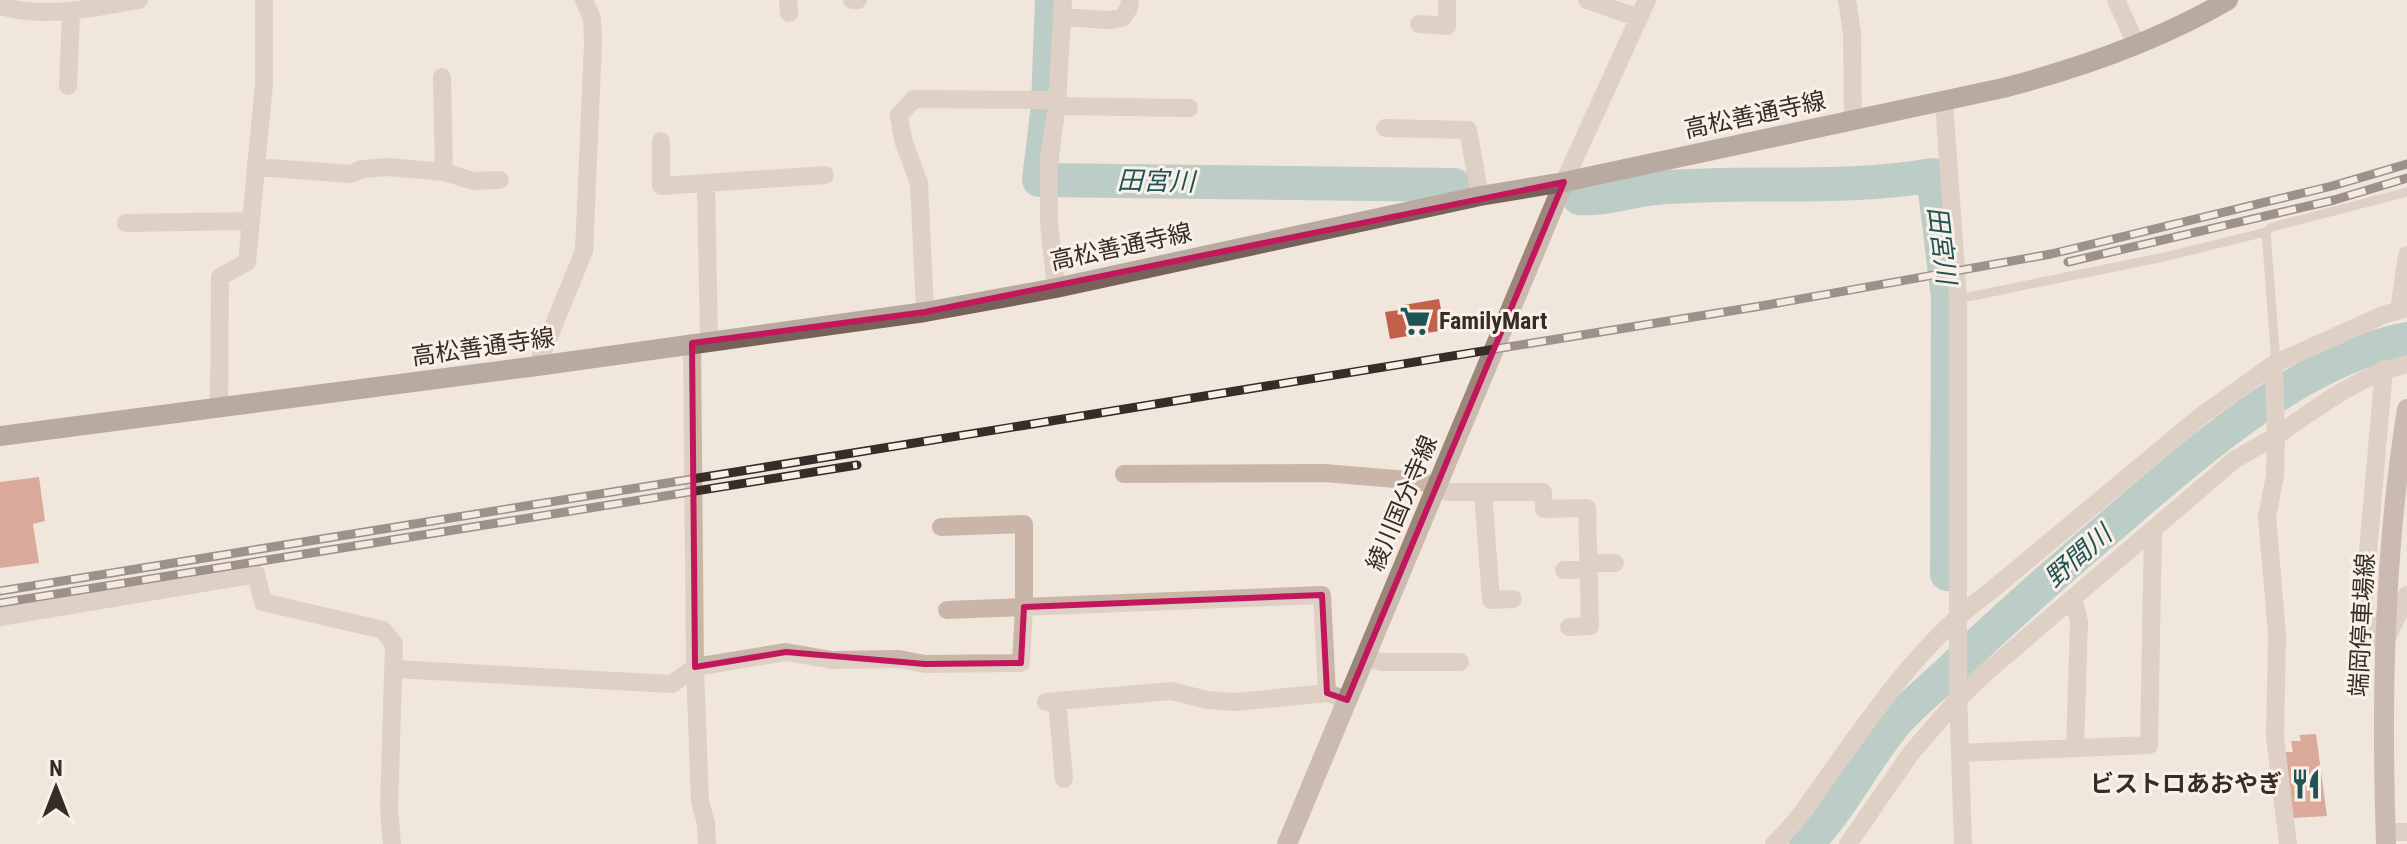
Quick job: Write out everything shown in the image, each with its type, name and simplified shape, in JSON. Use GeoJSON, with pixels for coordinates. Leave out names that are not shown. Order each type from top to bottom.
{"type":"FeatureCollection","features":[{"type":"Feature","properties":{"kind":"main road","name":"高松善通寺線"},"geometry":{"type":"LineString","coordinates":[[0,436],[925,312],[1056,288],[1480,196],[1564,182],[1944,102],[2064,72],[2199,17],[2228,0]]}},
{"type":"Feature","properties":{"kind":"main road","name":"綾川国分寺線"},"geometry":{"type":"LineString","coordinates":[[1287,844],[1564,182]]}},
{"type":"Feature","properties":{"kind":"main road","name":"端岡停車場線"},"geometry":{"type":"LineString","coordinates":[[2393,836],[2384,645],[2397,470],[2407,409]]}},
{"type":"Feature","properties":{"kind":"street"},"geometry":{"type":"LineString","coordinates":[[0,6],[43,13],[139,0]]}},
{"type":"Feature","properties":{"kind":"street"},"geometry":{"type":"LineString","coordinates":[[219,407],[220,277],[247,262],[264,84],[264,0]]}},
{"type":"Feature","properties":{"kind":"street"},"geometry":{"type":"LineString","coordinates":[[537,366],[584,251],[593,44],[592,18],[585,0]]}},
{"type":"Feature","properties":{"kind":"street"},"geometry":{"type":"LineString","coordinates":[[852,0],[858,0]]}},
{"type":"Feature","properties":{"kind":"street"},"geometry":{"type":"LineString","coordinates":[[1056,288],[1049,223],[1049,180],[1052,102],[1063,8],[1108,20],[1122,18],[1130,0]]}},
{"type":"Feature","properties":{"kind":"street"},"geometry":{"type":"LineString","coordinates":[[1419,24],[1447,26],[1447,0]]}},
{"type":"Feature","properties":{"kind":"street"},"geometry":{"type":"LineString","coordinates":[[1587,0],[1639,18]]}},
{"type":"Feature","properties":{"kind":"street"},"geometry":{"type":"LineString","coordinates":[[1564,182],[1647,0]]}},
{"type":"Feature","properties":{"kind":"street"},"geometry":{"type":"LineString","coordinates":[[1847,0],[1852,33],[1853,121]]}},
{"type":"Feature","properties":{"kind":"street"},"geometry":{"type":"LineString","coordinates":[[2116,0],[2136,44]]}},
{"type":"Feature","properties":{"kind":"street"},"geometry":{"type":"LineString","coordinates":[[68,86],[80,7]]}},
{"type":"Feature","properties":{"kind":"street"},"geometry":{"type":"LineString","coordinates":[[442,77],[444,172]]}},
{"type":"Feature","properties":{"kind":"street"},"geometry":{"type":"LineString","coordinates":[[925,312],[919,183],[903,140],[899,115],[914,99],[1189,108]]}},
{"type":"Feature","properties":{"kind":"street"},"geometry":{"type":"LineString","coordinates":[[1944,102],[1958,299],[1958,696],[1963,844]]}},
{"type":"Feature","properties":{"kind":"street"},"geometry":{"type":"LineString","coordinates":[[1385,128],[1468,130],[1480,196]]}},
{"type":"Feature","properties":{"kind":"street"},"geometry":{"type":"LineString","coordinates":[[661,141],[661,186],[825,175]]}},
{"type":"Feature","properties":{"kind":"street"},"geometry":{"type":"LineString","coordinates":[[257,167],[351,174],[362,160],[388,167],[444,172],[473,181],[500,180]]}},
{"type":"Feature","properties":{"kind":"street"},"geometry":{"type":"LineString","coordinates":[[706,185],[700,342],[695,667],[700,802],[706,823],[707,844]]}},
{"type":"Feature","properties":{"kind":"street"},"geometry":{"type":"LineString","coordinates":[[126,223],[250,221]]}},
{"type":"Feature","properties":{"kind":"street"},"geometry":{"type":"LineString","coordinates":[[1774,844],[1802,812],[1880,704],[1958,619],[2201,416],[2274,365],[2383,315],[2403,309],[2407,255]]}},
{"type":"Feature","properties":{"kind":"street"},"geometry":{"type":"LineString","coordinates":[[1848,844],[1911,753],[1958,696],[2234,460],[2350,386],[2384,369],[2407,364]]}},
{"type":"Feature","properties":{"kind":"street"},"geometry":{"type":"LineString","coordinates":[[2274,365],[2275,476],[2267,516],[2277,635],[2275,737],[2288,844]]}},
{"type":"Feature","properties":{"kind":"street"},"geometry":{"type":"LineString","coordinates":[[2384,369],[2363,608],[2384,645]]}},
{"type":"Feature","properties":{"kind":"street"},"geometry":{"type":"LineString","coordinates":[[1124,474],[1324,473],[1420,481],[1448,492],[1543,492],[1544,509],[1587,508],[1590,626],[1569,627]]}},
{"type":"Feature","properties":{"kind":"street"},"geometry":{"type":"LineString","coordinates":[[1483,492],[1491,600],[1513,599]]}},
{"type":"Feature","properties":{"kind":"street"},"geometry":{"type":"LineString","coordinates":[[394,669],[672,684],[695,667],[786,652],[832,660],[899,659],[925,664],[1021,663],[1024,524],[941,527]]}},
{"type":"Feature","properties":{"kind":"street"},"geometry":{"type":"LineString","coordinates":[[1960,753],[2149,745],[2153,530]]}},
{"type":"Feature","properties":{"kind":"street"},"geometry":{"type":"LineString","coordinates":[[1564,570],[1615,563]]}},
{"type":"Feature","properties":{"kind":"street"},"geometry":{"type":"LineString","coordinates":[[0,617],[256,574],[263,602],[383,630],[394,644],[389,809],[392,844]]}},
{"type":"Feature","properties":{"kind":"street"},"geometry":{"type":"LineString","coordinates":[[947,610],[1322,595],[1327,693]]}},
{"type":"Feature","properties":{"kind":"street"},"geometry":{"type":"LineString","coordinates":[[2384,645],[2407,595]]}},
{"type":"Feature","properties":{"kind":"street"},"geometry":{"type":"LineString","coordinates":[[2073,598],[2079,622],[2075,748]]}},
{"type":"Feature","properties":{"kind":"street"},"geometry":{"type":"LineString","coordinates":[[1365,657],[1381,662],[1460,662]]}},
{"type":"Feature","properties":{"kind":"street"},"geometry":{"type":"LineString","coordinates":[[1064,779],[1052,701],[1171,691],[1207,700],[1236,702],[1327,693],[1347,700]]}},
{"type":"Feature","properties":{"kind":"lane"},"geometry":{"type":"LineString","coordinates":[[1958,299],[2164,257],[2407,192]]}},
{"type":"Feature","properties":{"kind":"lane"},"geometry":{"type":"LineString","coordinates":[[2266,232],[2274,365]]}},
{"type":"Feature","properties":{"kind":"highlighted area"},"geometry":{"type":"Polygon","coordinates":[[[1564,182],[1347,700],[1327,693],[1322,595],[1024,607],[1021,663],[925,664],[786,652],[695,667],[692,343],[925,312],[1564,182]]]}},
{"type":"Feature","properties":{"kind":"building","name":"FamilyMart"},"geometry":{"type":"Polygon","coordinates":[[[1439,299],[1445,330],[1390,339],[1385,312],[1399,310],[1398,306],[1439,299]]]}},
{"type":"Feature","properties":{"kind":"building"},"geometry":{"type":"Polygon","coordinates":[[[39,477],[45,521],[33,524],[39,563],[0,568],[0,482],[39,477]]]}},
{"type":"Feature","properties":{"kind":"building","name":"ビストロあおやぎ"},"geometry":{"type":"Polygon","coordinates":[[[2316,734],[2327,816],[2293,818],[2285,752],[2293,752],[2291,741],[2301,741],[2299,735],[2316,734]]]}},
{"type":"Feature","properties":{"kind":"waterway","name":"田宮川"},"geometry":{"type":"LineString","coordinates":[[1052,0],[1048,105],[1039,180],[1454,185]]}},
{"type":"Feature","properties":{"kind":"waterway","name":"田宮川"},"geometry":{"type":"LineString","coordinates":[[1579,198],[1599,198],[1657,188],[1864,183],[1933,175],[1948,297],[1947,574]]}},
{"type":"Feature","properties":{"kind":"waterway","name":"野間川"},"geometry":{"type":"LineString","coordinates":[[1806,844],[1831,815],[1902,715],[2033,594],[2156,487],[2235,424],[2276,396],[2319,371],[2363,352],[2407,339]]}},
{"type":"Feature","properties":{"kind":"railway"},"geometry":{"type":"LineString","coordinates":[[0,591],[1761,306],[2051,254],[2332,186],[2407,164]]}},
{"type":"Feature","properties":{"kind":"railway"},"geometry":{"type":"LineString","coordinates":[[2068,262],[2334,200],[2407,178]]}},
{"type":"Feature","properties":{"kind":"railway"},"geometry":{"type":"LineString","coordinates":[[0,603],[857,465]]}},
{"type":"Feature","properties":{"kind":"place","name":"FamilyMart"},"geometry":{"type":"Point","coordinates":[1415,321]}},
{"type":"Feature","properties":{"kind":"place","name":"ビストロあおやぎ"},"geometry":{"type":"Point","coordinates":[2306,784]}}]}
